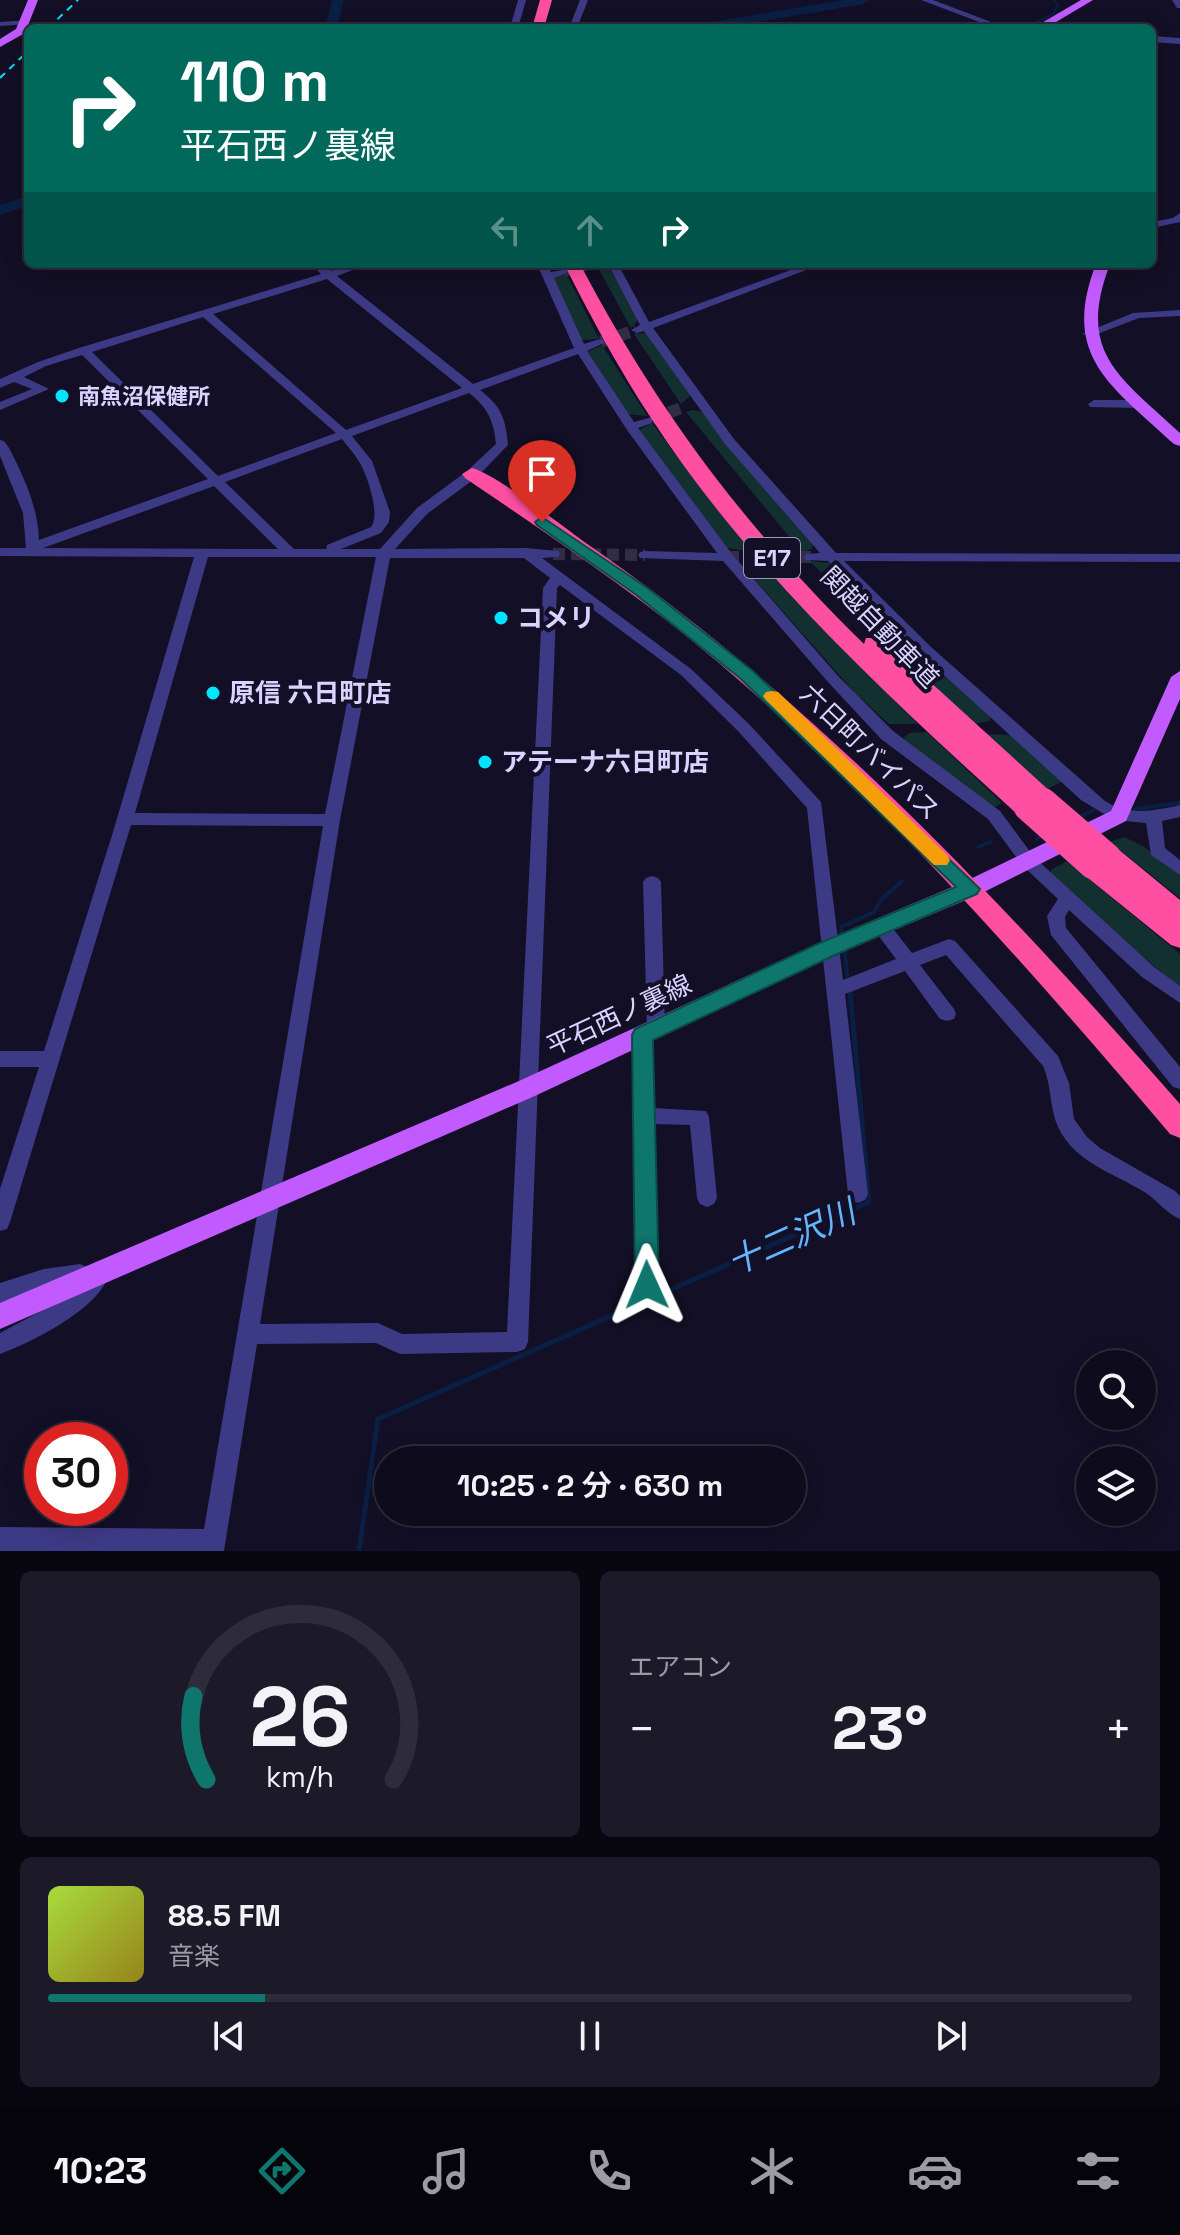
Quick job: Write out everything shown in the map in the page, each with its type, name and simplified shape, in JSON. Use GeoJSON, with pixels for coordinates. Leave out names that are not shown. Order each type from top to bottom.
{"type":"FeatureCollection","features":[{"type":"Feature","properties":{"kind":"highway"},"geometry":{"type":"LineString","coordinates":[[539,24],[546,0]]}},
{"type":"Feature","properties":{"kind":"highway"},"geometry":{"type":"LineString","coordinates":[[550,24],[557,0]]}},
{"type":"Feature","properties":{"kind":"highway","name":"関越自動車道"},"geometry":{"type":"LineString","coordinates":[[568,268],[648,401],[678,444],[751,534],[906,699],[1101,861],[1180,938]]}},
{"type":"Feature","properties":{"kind":"highway","name":"関越自動車道"},"geometry":{"type":"LineString","coordinates":[[589,268],[613,316],[663,396],[768,530],[866,635],[1035,804]]}},
{"type":"Feature","properties":{"kind":"highway","name":"六日町バイパス"},"geometry":{"type":"LineString","coordinates":[[472,474],[641,591],[726,657],[813,735],[970,889],[1180,1125]]}},
{"type":"Feature","properties":{"kind":"highway","name":"関越自動車道"},"geometry":{"type":"LineString","coordinates":[[1101,861],[1180,914]]}},
{"type":"Feature","properties":{"kind":"main road"},"geometry":{"type":"LineString","coordinates":[[27,22],[33,0]]}},
{"type":"Feature","properties":{"kind":"main road"},"geometry":{"type":"LineString","coordinates":[[1045,24],[1088,0]]}},
{"type":"Feature","properties":{"kind":"main road"},"geometry":{"type":"LineString","coordinates":[[0,44],[16,36],[24,26]]}},
{"type":"Feature","properties":{"kind":"main road"},"geometry":{"type":"LineString","coordinates":[[1097,268],[1087,309],[1088,334],[1112,375],[1180,441]]}},
{"type":"Feature","properties":{"kind":"main road"},"geometry":{"type":"LineString","coordinates":[[1119,816],[1180,677]]}},
{"type":"Feature","properties":{"kind":"main road","name":"平石西ノ裏線"},"geometry":{"type":"LineString","coordinates":[[0,1316],[528,1088],[829,948],[970,889],[1119,816]]}},
{"type":"Feature","properties":{"kind":"street"},"geometry":{"type":"LineString","coordinates":[[515,24],[522,0]]}},
{"type":"Feature","properties":{"kind":"street"},"geometry":{"type":"LineString","coordinates":[[572,24],[584,0]]}},
{"type":"Feature","properties":{"kind":"street"},"geometry":{"type":"LineString","coordinates":[[925,0],[992,24]]}},
{"type":"Feature","properties":{"kind":"street"},"geometry":{"type":"LineString","coordinates":[[1176,0],[1180,6]]}},
{"type":"Feature","properties":{"kind":"street"},"geometry":{"type":"LineString","coordinates":[[0,24],[27,22]]}},
{"type":"Feature","properties":{"kind":"street"},"geometry":{"type":"LineString","coordinates":[[1156,39],[1180,41]]}},
{"type":"Feature","properties":{"kind":"street"},"geometry":{"type":"LineString","coordinates":[[1156,224],[1176,220],[1180,216]]}},
{"type":"Feature","properties":{"kind":"street"},"geometry":{"type":"LineString","coordinates":[[0,1539],[213,1546],[332,820],[384,553],[422,511],[472,474],[502,445],[500,423],[489,403],[321,268]]}},
{"type":"Feature","properties":{"kind":"street"},"geometry":{"type":"LineString","coordinates":[[0,384],[42,364],[83,350],[351,268]]}},
{"type":"Feature","properties":{"kind":"street"},"geometry":{"type":"LineString","coordinates":[[544,268],[580,349],[631,427],[727,557],[833,679],[887,735],[994,815],[1028,861],[1067,899],[1180,996]]}},
{"type":"Feature","properties":{"kind":"street"},"geometry":{"type":"LineString","coordinates":[[547,277],[568,268]]}},
{"type":"Feature","properties":{"kind":"street"},"geometry":{"type":"LineString","coordinates":[[615,268],[641,328],[699,403],[831,557],[1012,730],[1086,795],[1119,816],[1153,816],[1180,811]]}},
{"type":"Feature","properties":{"kind":"street"},"geometry":{"type":"LineString","coordinates":[[641,328],[806,268]]}},
{"type":"Feature","properties":{"kind":"street"},"geometry":{"type":"LineString","coordinates":[[205,313],[345,435],[366,461],[383,512],[382,522],[376,530],[323,552]]}},
{"type":"Feature","properties":{"kind":"street"},"geometry":{"type":"LineString","coordinates":[[1088,334],[1137,315],[1180,313]]}},
{"type":"Feature","properties":{"kind":"street"},"geometry":{"type":"LineString","coordinates":[[33,549],[600,342]]}},
{"type":"Feature","properties":{"kind":"street"},"geometry":{"type":"LineString","coordinates":[[83,350],[289,552]]}},
{"type":"Feature","properties":{"kind":"street"},"geometry":{"type":"LineString","coordinates":[[0,406],[43,389],[12,377]]}},
{"type":"Feature","properties":{"kind":"street"},"geometry":{"type":"LineString","coordinates":[[684,407],[699,403]]}},
{"type":"Feature","properties":{"kind":"street"},"geometry":{"type":"LineString","coordinates":[[1094,404],[1141,404]]}},
{"type":"Feature","properties":{"kind":"street"},"geometry":{"type":"LineString","coordinates":[[631,427],[648,420]]}},
{"type":"Feature","properties":{"kind":"street"},"geometry":{"type":"LineString","coordinates":[[0,444],[5,449],[18,488],[30,509],[33,549]]}},
{"type":"Feature","properties":{"kind":"street"},"geometry":{"type":"LineString","coordinates":[[0,552],[33,549],[553,554]]}},
{"type":"Feature","properties":{"kind":"street"},"geometry":{"type":"LineString","coordinates":[[525,552],[686,672],[743,727],[815,806],[858,1194]]}},
{"type":"Feature","properties":{"kind":"street"},"geometry":{"type":"LineString","coordinates":[[0,1222],[202,553]]}},
{"type":"Feature","properties":{"kind":"street"},"geometry":{"type":"LineString","coordinates":[[645,555],[727,557]]}},
{"type":"Feature","properties":{"kind":"street"},"geometry":{"type":"LineString","coordinates":[[811,557],[1180,558]]}},
{"type":"Feature","properties":{"kind":"street"},"geometry":{"type":"LineString","coordinates":[[247,1334],[378,1333],[400,1344],[517,1342],[550,588],[558,577]]}},
{"type":"Feature","properties":{"kind":"street"},"geometry":{"type":"LineString","coordinates":[[1153,816],[1157,851],[1180,869]]}},
{"type":"Feature","properties":{"kind":"street"},"geometry":{"type":"LineString","coordinates":[[124,819],[332,820]]}},
{"type":"Feature","properties":{"kind":"street"},"geometry":{"type":"LineString","coordinates":[[647,1285],[644,1116],[652,882]]}},
{"type":"Feature","properties":{"kind":"street"},"geometry":{"type":"LineString","coordinates":[[1067,899],[1056,916],[1057,930],[1180,1081]]}},
{"type":"Feature","properties":{"kind":"street"},"geometry":{"type":"LineString","coordinates":[[881,926],[947,1014]]}},
{"type":"Feature","properties":{"kind":"street"},"geometry":{"type":"LineString","coordinates":[[837,990],[949,946],[1051,1062],[1060,1082],[1067,1126],[1079,1143],[1099,1160],[1153,1186],[1180,1210]]}},
{"type":"Feature","properties":{"kind":"street"},"geometry":{"type":"LineString","coordinates":[[0,1059],[50,1059]]}},
{"type":"Feature","properties":{"kind":"street"},"geometry":{"type":"LineString","coordinates":[[644,1116],[699,1117],[707,1198]]}},
{"type":"Feature","properties":{"kind":"street"},"geometry":{"type":"LineString","coordinates":[[0,1293],[44,1279],[106,1271]]}},
{"type":"Feature","properties":{"kind":"street"},"geometry":{"type":"LineString","coordinates":[[2,1344],[66,1309],[106,1271]]}},
{"type":"Feature","properties":{"kind":"green space"},"geometry":{"type":"Polygon","coordinates":[[[598,268],[610,268],[638,320],[631,328],[598,268]]]}},
{"type":"Feature","properties":{"kind":"green space"},"geometry":{"type":"Polygon","coordinates":[[[566,273],[599,339],[581,340],[553,278],[566,273]]]}},
{"type":"Feature","properties":{"kind":"green space"},"geometry":{"type":"Polygon","coordinates":[[[646,333],[691,395],[681,404],[634,334],[646,333]]]}},
{"type":"Feature","properties":{"kind":"green space"},"geometry":{"type":"Polygon","coordinates":[[[602,345],[647,416],[628,414],[587,352],[602,345]]]}},
{"type":"Feature","properties":{"kind":"green space"},"geometry":{"type":"Polygon","coordinates":[[[686,412],[702,412],[813,544],[812,549],[802,552],[686,412]]]}},
{"type":"Feature","properties":{"kind":"green space"},"geometry":{"type":"Polygon","coordinates":[[[652,423],[754,552],[727,548],[639,430],[652,423]]]}},
{"type":"Feature","properties":{"kind":"green space"},"geometry":{"type":"Polygon","coordinates":[[[755,561],[762,561],[822,628],[918,724],[889,724],[855,693],[749,573],[747,567],[755,561]]]}},
{"type":"Feature","properties":{"kind":"green space"},"geometry":{"type":"Polygon","coordinates":[[[810,561],[831,563],[990,716],[990,721],[974,724],[902,656],[810,561]]]}},
{"type":"Feature","properties":{"kind":"green space"},"geometry":{"type":"Polygon","coordinates":[[[927,732],[1002,803],[990,810],[907,744],[904,738],[909,733],[927,732]]]}},
{"type":"Feature","properties":{"kind":"green space"},"geometry":{"type":"Polygon","coordinates":[[[985,734],[1011,735],[1063,781],[1047,789],[985,734]]]}},
{"type":"Feature","properties":{"kind":"green space"},"geometry":{"type":"Polygon","coordinates":[[[1124,837],[1143,846],[1180,875],[1180,898],[1110,842],[1124,837]]]}},
{"type":"Feature","properties":{"kind":"green space"},"geometry":{"type":"Polygon","coordinates":[[[1067,861],[1180,954],[1180,988],[1092,914],[1051,874],[1051,870],[1067,861]]]}},
{"type":"Feature","properties":{"kind":"waterway"},"geometry":{"type":"LineString","coordinates":[[332,24],[338,0]]}},
{"type":"Feature","properties":{"kind":"waterway"},"geometry":{"type":"LineString","coordinates":[[723,24],[864,0]]}},
{"type":"Feature","properties":{"kind":"waterway"},"geometry":{"type":"LineString","coordinates":[[1032,24],[1053,14],[1058,5],[1054,0]]}},
{"type":"Feature","properties":{"kind":"waterway"},"geometry":{"type":"LineString","coordinates":[[0,210],[24,202]]}},
{"type":"Feature","properties":{"kind":"waterway","name":"十二沢川"},"geometry":{"type":"LineString","coordinates":[[1135,809],[1180,803]]}},
{"type":"Feature","properties":{"kind":"waterway","name":"十二沢川"},"geometry":{"type":"LineString","coordinates":[[1078,818],[1093,810]]}},
{"type":"Feature","properties":{"kind":"waterway","name":"十二沢川"},"geometry":{"type":"LineString","coordinates":[[1037,839],[1045,835]]}},
{"type":"Feature","properties":{"kind":"waterway","name":"十二沢川"},"geometry":{"type":"LineString","coordinates":[[978,847],[990,842]]}},
{"type":"Feature","properties":{"kind":"waterway","name":"十二沢川"},"geometry":{"type":"LineString","coordinates":[[843,938],[841,927],[874,912],[881,900],[902,881]]}},
{"type":"Feature","properties":{"kind":"waterway","name":"十二沢川"},"geometry":{"type":"LineString","coordinates":[[844,946],[848,981]]}},
{"type":"Feature","properties":{"kind":"waterway","name":"十二沢川"},"geometry":{"type":"LineString","coordinates":[[359,1551],[378,1419],[869,1202],[850,990]]}},
{"type":"Feature","properties":{"kind":"tunnel"},"geometry":{"type":"LineString","coordinates":[[563,271],[574,268]]}},
{"type":"Feature","properties":{"kind":"tunnel"},"geometry":{"type":"LineString","coordinates":[[601,342],[636,330]]}},
{"type":"Feature","properties":{"kind":"tunnel"},"geometry":{"type":"LineString","coordinates":[[652,419],[684,407]]}},
{"type":"Feature","properties":{"kind":"tunnel"},"geometry":{"type":"LineString","coordinates":[[553,554],[645,555]]}},
{"type":"Feature","properties":{"kind":"tunnel"},"geometry":{"type":"LineString","coordinates":[[727,557],[811,557]]}},
{"type":"Feature","properties":{"kind":"railway"},"geometry":{"type":"LineString","coordinates":[[52,24],[78,0]]}},
{"type":"Feature","properties":{"kind":"railway"},"geometry":{"type":"LineString","coordinates":[[0,78],[24,55]]}},
{"type":"Feature","properties":{"kind":"slow traffic"},"geometry":{"type":"LineString","coordinates":[[772,696],[940,860]]}},
{"type":"Feature","properties":{"kind":"place","name":"南魚沼保健所"},"geometry":{"type":"Point","coordinates":[62,396]}},
{"type":"Feature","properties":{"kind":"place","name":"コメリ"},"geometry":{"type":"Point","coordinates":[501,618]}},
{"type":"Feature","properties":{"kind":"place","name":"原信 六日町店"},"geometry":{"type":"Point","coordinates":[213,693]}},
{"type":"Feature","properties":{"kind":"place","name":"アテーナ六日町店"},"geometry":{"type":"Point","coordinates":[485,762]}},
{"type":"Feature","properties":{"kind":"route"},"geometry":{"type":"LineString","coordinates":[[542,522],[641,591],[768,693],[970,889],[829,948],[642,1035],[647,1285]]}}]}
